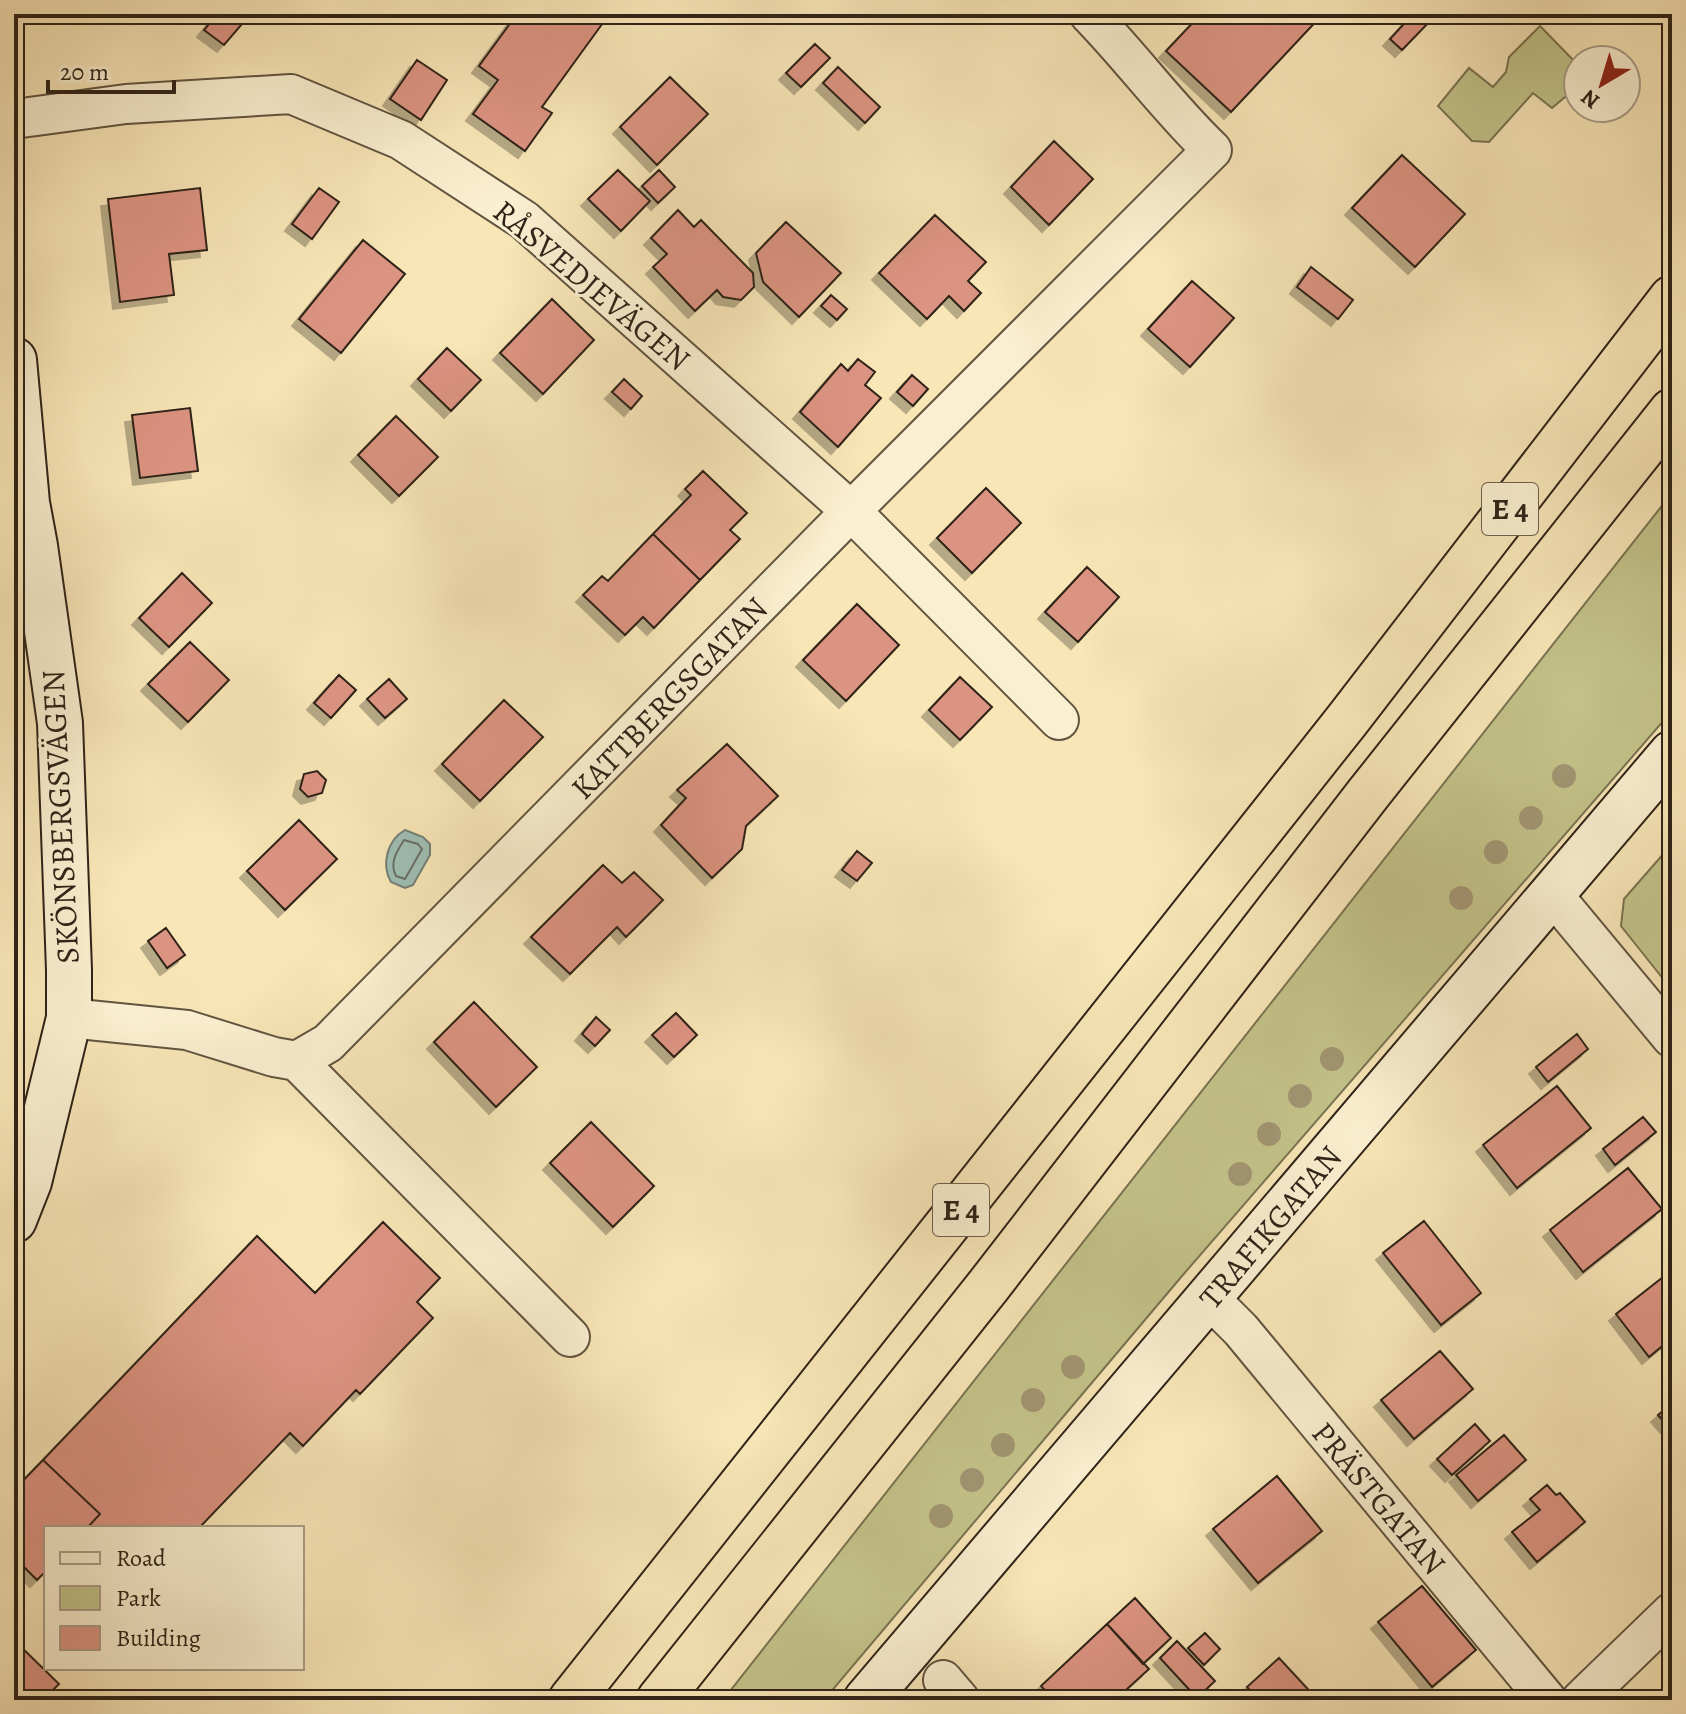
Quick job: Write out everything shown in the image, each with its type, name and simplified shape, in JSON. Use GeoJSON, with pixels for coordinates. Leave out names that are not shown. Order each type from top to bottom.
{"type":"FeatureCollection","features":[{"type":"Feature","properties":{"kind":"highway","name":"E 4"},"geometry":{"type":"LineString","coordinates":[[571,1700],[1348,719],[1672,298]]}},
{"type":"Feature","properties":{"kind":"highway","name":"E 4"},"geometry":{"type":"LineString","coordinates":[[659,1700],[999,1273],[1368,794],[1672,411]]}},
{"type":"Feature","properties":{"kind":"main road","name":"SKÖNSBERGSVÄGEN"},"geometry":{"type":"LineString","coordinates":[[14,360],[27,503],[38,560],[60,723],[69,1018],[29,1182],[14,1220]]}},
{"type":"Feature","properties":{"kind":"main road","name":"TRAFIKGATAN"},"geometry":{"type":"LineString","coordinates":[[866,1700],[1672,753]]}},
{"type":"Feature","properties":{"kind":"street","name":"KATTBERGSGATAN"},"geometry":{"type":"LineString","coordinates":[[297,1061],[328,1043],[851,511],[1212,150],[1184,123],[1122,47],[1089,14]]}},
{"type":"Feature","properties":{"kind":"street","name":"RÅSVEDJEVÄGEN"},"geometry":{"type":"LineString","coordinates":[[14,119],[126,104],[291,94],[401,140],[524,220],[851,511],[1059,720]]}},
{"type":"Feature","properties":{"kind":"street"},"geometry":{"type":"LineString","coordinates":[[1553,895],[1672,1038]]}},
{"type":"Feature","properties":{"kind":"street"},"geometry":{"type":"LineString","coordinates":[[69,1018],[187,1030],[297,1061],[570,1337]]}},
{"type":"Feature","properties":{"kind":"street","name":"PRÄSTGATAN"},"geometry":{"type":"LineString","coordinates":[[1209,1298],[1241,1330],[1547,1700]]}},
{"type":"Feature","properties":{"kind":"street"},"geometry":{"type":"LineString","coordinates":[[1581,1700],[1672,1612]]}},
{"type":"Feature","properties":{"kind":"green space"},"geometry":{"type":"Polygon","coordinates":[[[1540,26],[1562,49],[1562,100],[1552,108],[1533,93],[1489,142],[1472,141],[1438,106],[1469,68],[1493,87],[1506,72],[1509,57],[1540,26]]]}},
{"type":"Feature","properties":{"kind":"green space"},"geometry":{"type":"Polygon","coordinates":[[[1672,493],[1672,711],[1182,1276],[824,1700],[723,1700],[1672,493]]]}},
{"type":"Feature","properties":{"kind":"green space"},"geometry":{"type":"Polygon","coordinates":[[[1672,844],[1672,990],[1621,926],[1624,899],[1672,844]]]}},
{"type":"Feature","properties":{"kind":"water"},"geometry":{"type":"Polygon","coordinates":[[[405,830],[423,837],[430,844],[430,855],[413,885],[405,888],[391,882],[386,861],[390,846],[405,830]]]}},
{"type":"Feature","properties":{"kind":"building"},"geometry":{"type":"Polygon","coordinates":[[[217,14],[245,14],[248,17],[224,45],[204,30],[217,14]]]}},
{"type":"Feature","properties":{"kind":"building"},"geometry":{"type":"Polygon","coordinates":[[[517,14],[529,14],[534,18],[536,14],[597,14],[605,20],[542,107],[552,113],[525,151],[473,114],[498,80],[479,66],[517,14]]]}},
{"type":"Feature","properties":{"kind":"building"},"geometry":{"type":"Polygon","coordinates":[[[1201,14],[1323,14],[1231,112],[1166,51],[1201,14]]]}},
{"type":"Feature","properties":{"kind":"building"},"geometry":{"type":"Polygon","coordinates":[[[1413,14],[1436,15],[1402,50],[1390,39],[1413,14]]]}},
{"type":"Feature","properties":{"kind":"building"},"geometry":{"type":"Polygon","coordinates":[[[815,44],[830,58],[801,87],[786,73],[815,44]]]}},
{"type":"Feature","properties":{"kind":"building"},"geometry":{"type":"Polygon","coordinates":[[[417,60],[447,80],[421,120],[390,99],[417,60]]]}},
{"type":"Feature","properties":{"kind":"building"},"geometry":{"type":"Polygon","coordinates":[[[838,67],[880,107],[865,123],[823,83],[838,67]]]}},
{"type":"Feature","properties":{"kind":"building"},"geometry":{"type":"Polygon","coordinates":[[[670,77],[708,114],[657,165],[620,127],[670,77]]]}},
{"type":"Feature","properties":{"kind":"building"},"geometry":{"type":"Polygon","coordinates":[[[1054,141],[1093,179],[1049,225],[1011,187],[1054,141]]]}},
{"type":"Feature","properties":{"kind":"building"},"geometry":{"type":"Polygon","coordinates":[[[1402,155],[1465,214],[1415,267],[1352,208],[1402,155]]]}},
{"type":"Feature","properties":{"kind":"building"},"geometry":{"type":"Polygon","coordinates":[[[618,170],[650,201],[621,231],[588,199],[618,170]]]}},
{"type":"Feature","properties":{"kind":"building"},"geometry":{"type":"Polygon","coordinates":[[[659,170],[675,187],[658,203],[642,186],[659,170]]]}},
{"type":"Feature","properties":{"kind":"building"},"geometry":{"type":"Polygon","coordinates":[[[200,188],[207,250],[169,254],[174,295],[120,302],[108,199],[200,188]]]}},
{"type":"Feature","properties":{"kind":"building"},"geometry":{"type":"Polygon","coordinates":[[[319,188],[339,202],[312,239],[292,224],[319,188]]]}},
{"type":"Feature","properties":{"kind":"building"},"geometry":{"type":"Polygon","coordinates":[[[678,210],[694,227],[701,220],[753,273],[754,287],[741,300],[723,297],[717,290],[695,311],[653,267],[667,254],[651,238],[678,210]]]}},
{"type":"Feature","properties":{"kind":"building"},"geometry":{"type":"Polygon","coordinates":[[[935,215],[986,262],[968,281],[981,293],[964,311],[949,296],[927,319],[879,273],[935,215]]]}},
{"type":"Feature","properties":{"kind":"building"},"geometry":{"type":"Polygon","coordinates":[[[786,222],[841,273],[799,317],[763,282],[756,253],[786,222]]]}},
{"type":"Feature","properties":{"kind":"building"},"geometry":{"type":"Polygon","coordinates":[[[363,240],[405,274],[341,353],[299,319],[363,240]]]}},
{"type":"Feature","properties":{"kind":"building"},"geometry":{"type":"Polygon","coordinates":[[[1311,267],[1353,300],[1338,319],[1297,287],[1311,267]]]}},
{"type":"Feature","properties":{"kind":"building"},"geometry":{"type":"Polygon","coordinates":[[[1192,281],[1234,318],[1190,367],[1148,329],[1192,281]]]}},
{"type":"Feature","properties":{"kind":"building"},"geometry":{"type":"Polygon","coordinates":[[[831,295],[847,309],[837,320],[821,306],[831,295]]]}},
{"type":"Feature","properties":{"kind":"building"},"geometry":{"type":"Polygon","coordinates":[[[552,299],[594,340],[543,394],[500,353],[552,299]]]}},
{"type":"Feature","properties":{"kind":"building"},"geometry":{"type":"Polygon","coordinates":[[[447,348],[481,380],[451,411],[418,379],[447,348]]]}},
{"type":"Feature","properties":{"kind":"building"},"geometry":{"type":"Polygon","coordinates":[[[858,359],[875,372],[865,385],[881,398],[838,447],[800,412],[841,364],[848,371],[858,359]]]}},
{"type":"Feature","properties":{"kind":"building"},"geometry":{"type":"Polygon","coordinates":[[[912,375],[928,389],[913,406],[897,392],[912,375]]]}},
{"type":"Feature","properties":{"kind":"building"},"geometry":{"type":"Polygon","coordinates":[[[624,379],[642,396],[631,409],[612,392],[624,379]]]}},
{"type":"Feature","properties":{"kind":"building"},"geometry":{"type":"Polygon","coordinates":[[[190,408],[198,471],[140,478],[132,415],[190,408]]]}},
{"type":"Feature","properties":{"kind":"building"},"geometry":{"type":"Polygon","coordinates":[[[396,416],[438,457],[399,496],[358,455],[396,416]]]}},
{"type":"Feature","properties":{"kind":"building"},"geometry":{"type":"Polygon","coordinates":[[[703,471],[747,513],[730,530],[740,539],[700,580],[653,534],[691,495],[685,489],[703,471]]]}},
{"type":"Feature","properties":{"kind":"building"},"geometry":{"type":"Polygon","coordinates":[[[986,488],[1021,523],[972,573],[937,538],[986,488]]]}},
{"type":"Feature","properties":{"kind":"building"},"geometry":{"type":"Polygon","coordinates":[[[653,534],[700,580],[654,628],[643,617],[625,635],[583,595],[602,576],[608,581],[653,534]]]}},
{"type":"Feature","properties":{"kind":"building"},"geometry":{"type":"Polygon","coordinates":[[[1087,567],[1119,597],[1078,642],[1045,612],[1087,567]]]}},
{"type":"Feature","properties":{"kind":"building"},"geometry":{"type":"Polygon","coordinates":[[[182,573],[212,603],[169,647],[139,618],[182,573]]]}},
{"type":"Feature","properties":{"kind":"building"},"geometry":{"type":"Polygon","coordinates":[[[857,604],[899,645],[846,701],[803,660],[857,604]]]}},
{"type":"Feature","properties":{"kind":"building"},"geometry":{"type":"Polygon","coordinates":[[[190,642],[229,680],[188,722],[148,684],[190,642]]]}},
{"type":"Feature","properties":{"kind":"building"},"geometry":{"type":"Polygon","coordinates":[[[339,675],[356,690],[331,718],[314,703],[339,675]]]}},
{"type":"Feature","properties":{"kind":"building"},"geometry":{"type":"Polygon","coordinates":[[[960,677],[992,707],[960,740],[929,710],[960,677]]]}},
{"type":"Feature","properties":{"kind":"building"},"geometry":{"type":"Polygon","coordinates":[[[389,679],[407,699],[385,718],[367,699],[389,679]]]}},
{"type":"Feature","properties":{"kind":"building"},"geometry":{"type":"Polygon","coordinates":[[[504,700],[543,737],[480,801],[442,764],[504,700]]]}},
{"type":"Feature","properties":{"kind":"building"},"geometry":{"type":"Polygon","coordinates":[[[727,744],[778,796],[746,826],[742,849],[712,878],[661,825],[686,798],[677,790],[727,744]]]}},
{"type":"Feature","properties":{"kind":"building"},"geometry":{"type":"Polygon","coordinates":[[[317,771],[326,780],[322,793],[308,797],[300,789],[304,774],[317,771]]]}},
{"type":"Feature","properties":{"kind":"building"},"geometry":{"type":"Polygon","coordinates":[[[299,820],[337,859],[285,910],[247,871],[299,820]]]}},
{"type":"Feature","properties":{"kind":"building"},"geometry":{"type":"Polygon","coordinates":[[[857,851],[872,863],[857,881],[842,870],[857,851]]]}},
{"type":"Feature","properties":{"kind":"building"},"geometry":{"type":"Polygon","coordinates":[[[603,865],[622,883],[634,872],[663,900],[626,937],[617,927],[570,974],[531,937],[603,865]]]}},
{"type":"Feature","properties":{"kind":"building"},"geometry":{"type":"Polygon","coordinates":[[[166,928],[185,955],[167,968],[148,941],[166,928]]]}},
{"type":"Feature","properties":{"kind":"building"},"geometry":{"type":"Polygon","coordinates":[[[474,1002],[537,1067],[496,1107],[434,1042],[474,1002]]]}},
{"type":"Feature","properties":{"kind":"building"},"geometry":{"type":"Polygon","coordinates":[[[676,1013],[697,1035],[674,1057],[652,1035],[676,1013]]]}},
{"type":"Feature","properties":{"kind":"building"},"geometry":{"type":"Polygon","coordinates":[[[596,1017],[610,1030],[595,1046],[582,1034],[596,1017]]]}},
{"type":"Feature","properties":{"kind":"building"},"geometry":{"type":"Polygon","coordinates":[[[1577,1034],[1588,1049],[1548,1082],[1536,1067],[1577,1034]]]}},
{"type":"Feature","properties":{"kind":"building"},"geometry":{"type":"Polygon","coordinates":[[[1557,1086],[1591,1128],[1517,1188],[1483,1145],[1557,1086]]]}},
{"type":"Feature","properties":{"kind":"building"},"geometry":{"type":"Polygon","coordinates":[[[1643,1117],[1656,1132],[1615,1165],[1603,1149],[1643,1117]]]}},
{"type":"Feature","properties":{"kind":"building"},"geometry":{"type":"Polygon","coordinates":[[[591,1122],[654,1186],[613,1227],[550,1163],[591,1122]]]}},
{"type":"Feature","properties":{"kind":"building"},"geometry":{"type":"Polygon","coordinates":[[[1628,1168],[1662,1209],[1583,1272],[1550,1230],[1628,1168]]]}},
{"type":"Feature","properties":{"kind":"building"},"geometry":{"type":"Polygon","coordinates":[[[1424,1221],[1481,1293],[1441,1325],[1383,1253],[1424,1221]]]}},
{"type":"Feature","properties":{"kind":"building"},"geometry":{"type":"Polygon","coordinates":[[[383,1222],[440,1278],[417,1302],[433,1318],[360,1394],[356,1390],[303,1446],[290,1433],[201,1526],[89,1526],[100,1514],[43,1460],[257,1236],[315,1293],[383,1222]]]}},
{"type":"Feature","properties":{"kind":"building"},"geometry":{"type":"Polygon","coordinates":[[[1672,1270],[1672,1338],[1649,1357],[1616,1314],[1672,1270]]]}},
{"type":"Feature","properties":{"kind":"building"},"geometry":{"type":"Polygon","coordinates":[[[1440,1351],[1473,1389],[1414,1439],[1381,1400],[1440,1351]]]}},
{"type":"Feature","properties":{"kind":"building"},"geometry":{"type":"Polygon","coordinates":[[[1672,1403],[1672,1431],[1658,1415],[1672,1403]]]}},
{"type":"Feature","properties":{"kind":"building"},"geometry":{"type":"Polygon","coordinates":[[[1475,1424],[1490,1441],[1452,1475],[1437,1459],[1475,1424]]]}},
{"type":"Feature","properties":{"kind":"building"},"geometry":{"type":"Polygon","coordinates":[[[1504,1435],[1526,1460],[1478,1501],[1456,1475],[1504,1435]]]}},
{"type":"Feature","properties":{"kind":"building"},"geometry":{"type":"Polygon","coordinates":[[[43,1460],[100,1514],[89,1526],[44,1526],[44,1573],[37,1580],[14,1557],[14,1490],[43,1460]]]}},
{"type":"Feature","properties":{"kind":"building"},"geometry":{"type":"Polygon","coordinates":[[[1277,1476],[1322,1531],[1258,1583],[1213,1529],[1277,1476]]]}},
{"type":"Feature","properties":{"kind":"building"},"geometry":{"type":"Polygon","coordinates":[[[1547,1485],[1556,1495],[1560,1493],[1585,1522],[1537,1562],[1512,1532],[1540,1510],[1530,1499],[1547,1485]]]}},
{"type":"Feature","properties":{"kind":"building"},"geometry":{"type":"Polygon","coordinates":[[[1422,1586],[1476,1650],[1432,1687],[1378,1622],[1422,1586]]]}},
{"type":"Feature","properties":{"kind":"building"},"geometry":{"type":"Polygon","coordinates":[[[1135,1598],[1171,1638],[1143,1664],[1107,1624],[1135,1598]]]}},
{"type":"Feature","properties":{"kind":"building"},"geometry":{"type":"Polygon","coordinates":[[[1107,1624],[1149,1669],[1115,1700],[1054,1700],[1041,1686],[1107,1624]]]}},
{"type":"Feature","properties":{"kind":"building"},"geometry":{"type":"Polygon","coordinates":[[[1205,1633],[1220,1649],[1204,1665],[1188,1648],[1205,1633]]]}},
{"type":"Feature","properties":{"kind":"building"},"geometry":{"type":"Polygon","coordinates":[[[14,1640],[59,1684],[43,1700],[14,1700],[14,1640]]]}},
{"type":"Feature","properties":{"kind":"building"},"geometry":{"type":"Polygon","coordinates":[[[1177,1641],[1215,1681],[1197,1698],[1160,1658],[1177,1641]]]}},
{"type":"Feature","properties":{"kind":"building"},"geometry":{"type":"Polygon","coordinates":[[[1279,1658],[1318,1700],[1259,1700],[1247,1687],[1279,1658]]]}}]}
